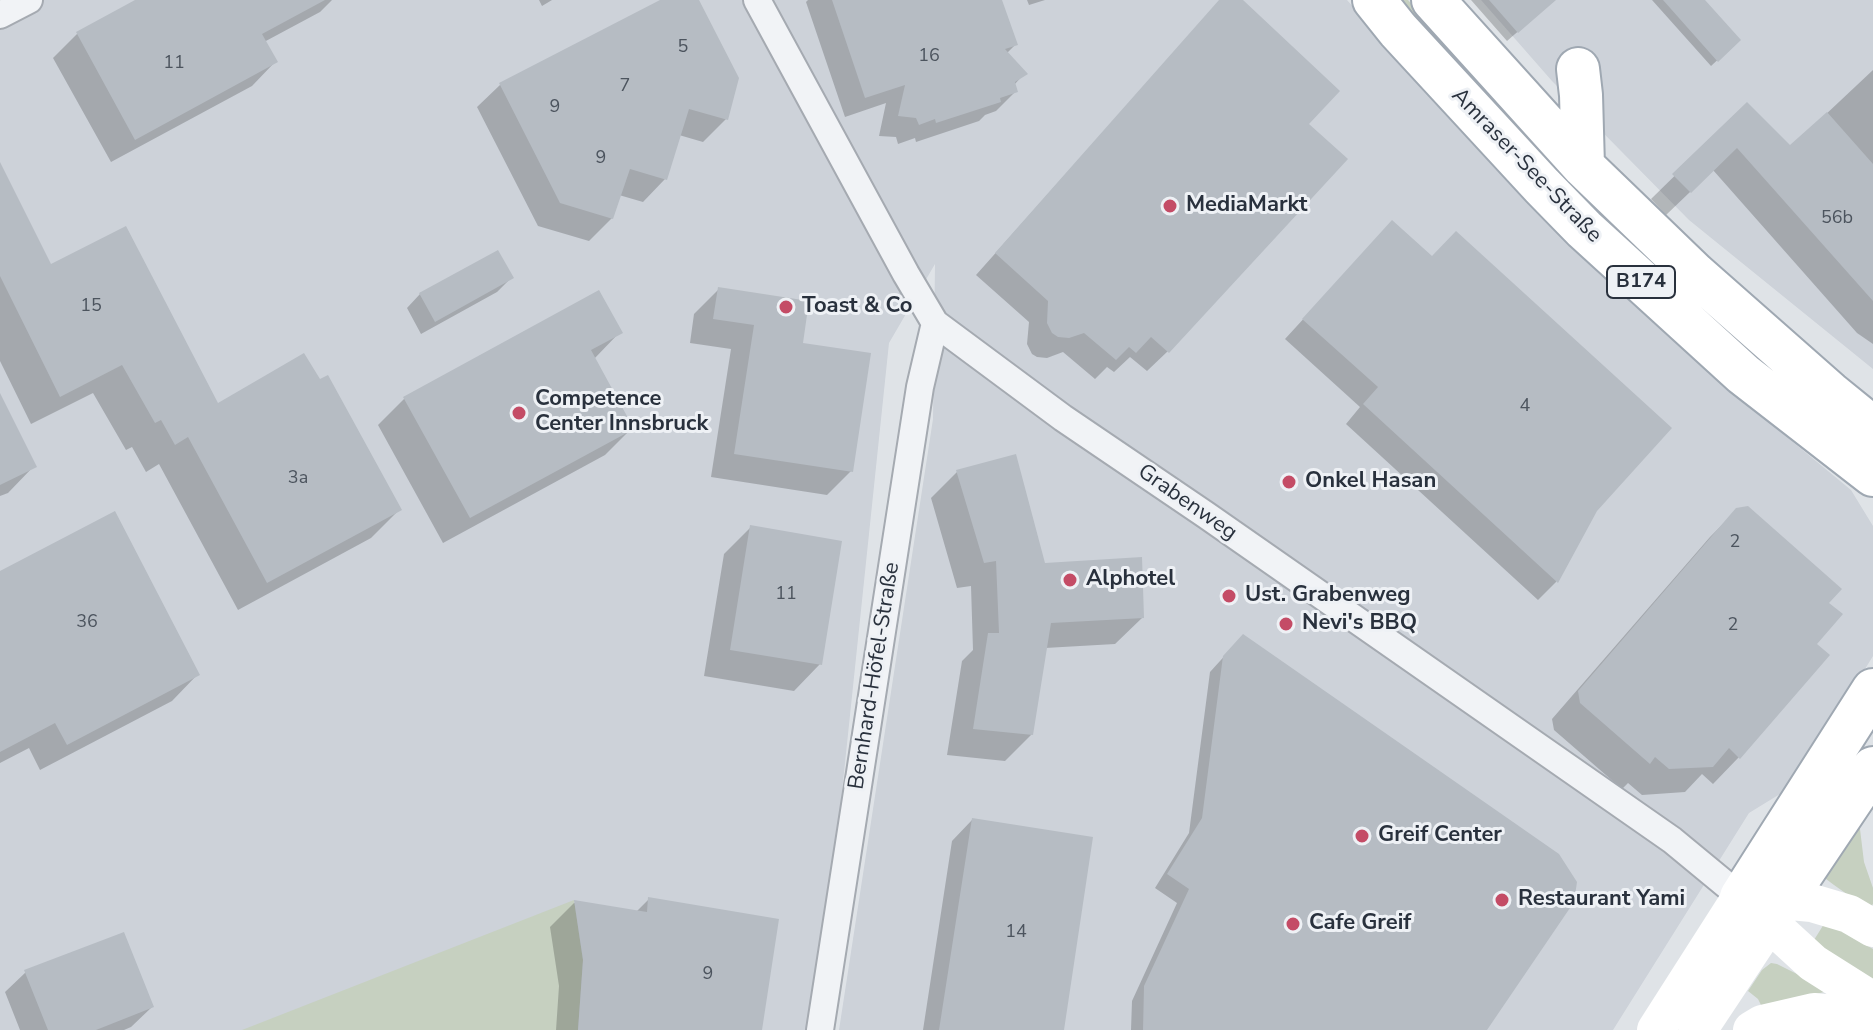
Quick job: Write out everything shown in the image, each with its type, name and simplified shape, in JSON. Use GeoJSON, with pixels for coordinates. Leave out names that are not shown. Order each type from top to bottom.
{"type":"FeatureCollection","features":[{"type":"Feature","properties":{"kind":"main road","name":"Amraser-See-Straße"},"geometry":{"type":"LineString","coordinates":[[1374,0],[1398,30],[1584,229],[1743,374],[1863,451]]}},
{"type":"Feature","properties":{"kind":"main road","name":"Amraser-See-Straße"},"geometry":{"type":"LineString","coordinates":[[1433,0],[1583,166],[1695,274],[1830,393],[1863,451]]}},
{"type":"Feature","properties":{"kind":"main road"},"geometry":{"type":"LineString","coordinates":[[1578,69],[1583,166]]}},
{"type":"Feature","properties":{"kind":"main road"},"geometry":{"type":"LineString","coordinates":[[1863,451],[1873,493]]}},
{"type":"Feature","properties":{"kind":"main road"},"geometry":{"type":"LineString","coordinates":[[1765,906],[1873,690]]}},
{"type":"Feature","properties":{"kind":"main road"},"geometry":{"type":"LineString","coordinates":[[1656,1030],[1765,906],[1873,768]]}},
{"type":"Feature","properties":{"kind":"main road"},"geometry":{"type":"LineString","coordinates":[[1698,1030],[1745,959],[1751,928],[1749,916],[1765,906],[1812,903],[1849,914],[1873,928]]}},
{"type":"Feature","properties":{"kind":"main road"},"geometry":{"type":"LineString","coordinates":[[1765,906],[1813,963],[1873,1001]]}},
{"type":"Feature","properties":{"kind":"main road"},"geometry":{"type":"LineString","coordinates":[[1752,1030],[1762,1024],[1814,1012],[1873,1018]]}},
{"type":"Feature","properties":{"kind":"street"},"geometry":{"type":"LineString","coordinates":[[0,15],[29,0]]}},
{"type":"Feature","properties":{"kind":"street","name":"Grabenweg"},"geometry":{"type":"LineString","coordinates":[[757,0],[935,323],[1063,418],[1450,684],[1765,906]]}},
{"type":"Feature","properties":{"kind":"street","name":"Bernhard-Höfel-Straße"},"geometry":{"type":"LineString","coordinates":[[820,1030],[920,387],[935,323]]}},
{"type":"Feature","properties":{"kind":"shaded area"},"geometry":{"type":"Polygon","coordinates":[[[0,0],[1347,0],[1523,198],[1765,419],[1851,490],[1873,526],[1873,656],[1793,786],[1749,813],[1613,1030],[839,1030],[933,419],[935,264],[889,343],[817,1030],[0,1030],[0,0]]]}},
{"type":"Feature","properties":{"kind":"shaded area"},"geometry":{"type":"Polygon","coordinates":[[[1481,0],[1873,0],[1873,369],[1689,220],[1552,81],[1481,0]]]}},
{"type":"Feature","properties":{"kind":"green space"},"geometry":{"type":"Polygon","coordinates":[[[1397,0],[1408,0],[1809,396],[1781,384],[1578,195],[1397,0]]]}},
{"type":"Feature","properties":{"kind":"green space"},"geometry":{"type":"Polygon","coordinates":[[[1858,827],[1864,862],[1873,888],[1873,904],[1868,909],[1826,879],[1825,874],[1858,827]]]}},
{"type":"Feature","properties":{"kind":"green space"},"geometry":{"type":"Polygon","coordinates":[[[574,900],[583,960],[578,1030],[242,1030],[574,900]]]}},
{"type":"Feature","properties":{"kind":"green space"},"geometry":{"type":"Polygon","coordinates":[[[1824,924],[1873,949],[1873,979],[1845,964],[1814,940],[1824,924]]]}},
{"type":"Feature","properties":{"kind":"green space"},"geometry":{"type":"Polygon","coordinates":[[[1771,963],[1799,975],[1824,992],[1762,1007],[1748,991],[1762,970],[1771,963]]]}},
{"type":"Feature","properties":{"kind":"building"},"geometry":{"type":"Polygon","coordinates":[[[135,0],[325,0],[262,34],[278,62],[135,140],[76,32],[135,0]]]}},
{"type":"Feature","properties":{"kind":"building"},"geometry":{"type":"Polygon","coordinates":[[[660,0],[699,0],[739,78],[728,120],[689,109],[667,180],[630,169],[613,219],[560,203],[499,83],[660,0]]]}},
{"type":"Feature","properties":{"kind":"building"},"geometry":{"type":"Polygon","coordinates":[[[832,0],[1002,0],[1018,45],[1005,49],[1028,74],[1015,82],[1018,92],[1000,98],[1001,102],[936,123],[935,119],[919,125],[916,118],[898,116],[905,85],[865,98],[832,0]]]}},
{"type":"Feature","properties":{"kind":"building","name":"MediaMarkt"},"geometry":{"type":"Polygon","coordinates":[[[1219,0],[1243,0],[1340,91],[1309,124],[1348,159],[1169,353],[1151,337],[1136,353],[1129,347],[1116,360],[1084,333],[1069,338],[1052,333],[1047,323],[1048,301],[995,253],[1219,0]]]}},
{"type":"Feature","properties":{"kind":"building"},"geometry":{"type":"Polygon","coordinates":[[[1489,0],[1556,0],[1518,33],[1489,0]]]}},
{"type":"Feature","properties":{"kind":"building"},"geometry":{"type":"Polygon","coordinates":[[[1663,0],[1705,0],[1741,40],[1718,62],[1663,0]]]}},
{"type":"Feature","properties":{"kind":"building"},"geometry":{"type":"Polygon","coordinates":[[[1747,102],[1790,145],[1827,112],[1873,164],[1873,301],[1737,148],[1691,193],[1672,174],[1747,102]]]}},
{"type":"Feature","properties":{"kind":"building"},"geometry":{"type":"Polygon","coordinates":[[[0,162],[51,264],[126,226],[218,403],[304,353],[320,379],[328,375],[402,510],[267,583],[188,437],[175,445],[161,420],[155,423],[122,365],[60,397],[0,276],[0,162]]]}},
{"type":"Feature","properties":{"kind":"building"},"geometry":{"type":"Polygon","coordinates":[[[1392,220],[1432,256],[1456,231],[1672,428],[1597,511],[1558,583],[1363,404],[1378,387],[1302,319],[1392,220]]]}},
{"type":"Feature","properties":{"kind":"building"},"geometry":{"type":"Polygon","coordinates":[[[498,250],[514,278],[435,322],[419,293],[498,250]]]}},
{"type":"Feature","properties":{"kind":"building"},"geometry":{"type":"Polygon","coordinates":[[[718,287],[809,301],[803,343],[871,353],[853,472],[734,454],[754,325],[713,319],[718,287]]]}},
{"type":"Feature","properties":{"kind":"building","name":"Competence Center Innsbruck"},"geometry":{"type":"Polygon","coordinates":[[[599,290],[623,333],[591,350],[634,429],[470,518],[403,397],[599,290]]]}},
{"type":"Feature","properties":{"kind":"building"},"geometry":{"type":"Polygon","coordinates":[[[0,393],[37,467],[0,485],[0,393]]]}},
{"type":"Feature","properties":{"kind":"building","name":"Alphotel"},"geometry":{"type":"Polygon","coordinates":[[[1016,454],[1045,563],[1142,557],[1144,618],[1051,623],[1033,735],[973,729],[988,633],[999,633],[996,561],[984,563],[956,470],[1016,454]]]}},
{"type":"Feature","properties":{"kind":"building"},"geometry":{"type":"Polygon","coordinates":[[[1748,506],[1842,589],[1829,603],[1843,614],[1817,644],[1830,655],[1740,759],[1729,748],[1713,767],[1669,769],[1655,757],[1650,764],[1580,703],[1578,691],[1736,508],[1748,506]]]}},
{"type":"Feature","properties":{"kind":"building"},"geometry":{"type":"Polygon","coordinates":[[[115,511],[200,675],[67,745],[55,723],[0,752],[0,571],[115,511]]]}},
{"type":"Feature","properties":{"kind":"building"},"geometry":{"type":"Polygon","coordinates":[[[750,525],[842,541],[822,665],[730,650],[750,525]]]}},
{"type":"Feature","properties":{"kind":"building","name":"Greif Center"},"geometry":{"type":"Polygon","coordinates":[[[1243,634],[1559,854],[1577,882],[1574,902],[1487,1030],[1143,1030],[1144,986],[1189,889],[1167,874],[1202,818],[1223,656],[1243,634]]]}},
{"type":"Feature","properties":{"kind":"building"},"geometry":{"type":"Polygon","coordinates":[[[972,818],[1093,837],[1064,1030],[939,1030],[972,818]]]}},
{"type":"Feature","properties":{"kind":"building"},"geometry":{"type":"Polygon","coordinates":[[[648,897],[779,919],[762,1030],[578,1030],[583,960],[574,900],[647,912],[648,897]]]}},
{"type":"Feature","properties":{"kind":"building"},"geometry":{"type":"Polygon","coordinates":[[[124,932],[154,1007],[96,1030],[48,1030],[24,970],[124,932]]]}},
{"type":"Feature","properties":{"kind":"place","name":"MediaMarkt"},"geometry":{"type":"Point","coordinates":[1170,206]}},
{"type":"Feature","properties":{"kind":"place","name":"Toast & Co"},"geometry":{"type":"Point","coordinates":[786,307]}},
{"type":"Feature","properties":{"kind":"place","name":"Competence Center Innsbruck"},"geometry":{"type":"Point","coordinates":[519,413]}},
{"type":"Feature","properties":{"kind":"place","name":"Onkel Hasan"},"geometry":{"type":"Point","coordinates":[1289,482]}},
{"type":"Feature","properties":{"kind":"place","name":"Alphotel"},"geometry":{"type":"Point","coordinates":[1070,580]}},
{"type":"Feature","properties":{"kind":"place","name":"Ust. Grabenweg"},"geometry":{"type":"Point","coordinates":[1229,596]}},
{"type":"Feature","properties":{"kind":"place","name":"Nevi's BBQ"},"geometry":{"type":"Point","coordinates":[1286,624]}},
{"type":"Feature","properties":{"kind":"place","name":"Greif Center"},"geometry":{"type":"Point","coordinates":[1362,836]}},
{"type":"Feature","properties":{"kind":"place","name":"Restaurant Yami"},"geometry":{"type":"Point","coordinates":[1502,900]}},
{"type":"Feature","properties":{"kind":"place","name":"Cafe Greif"},"geometry":{"type":"Point","coordinates":[1293,924]}}]}
